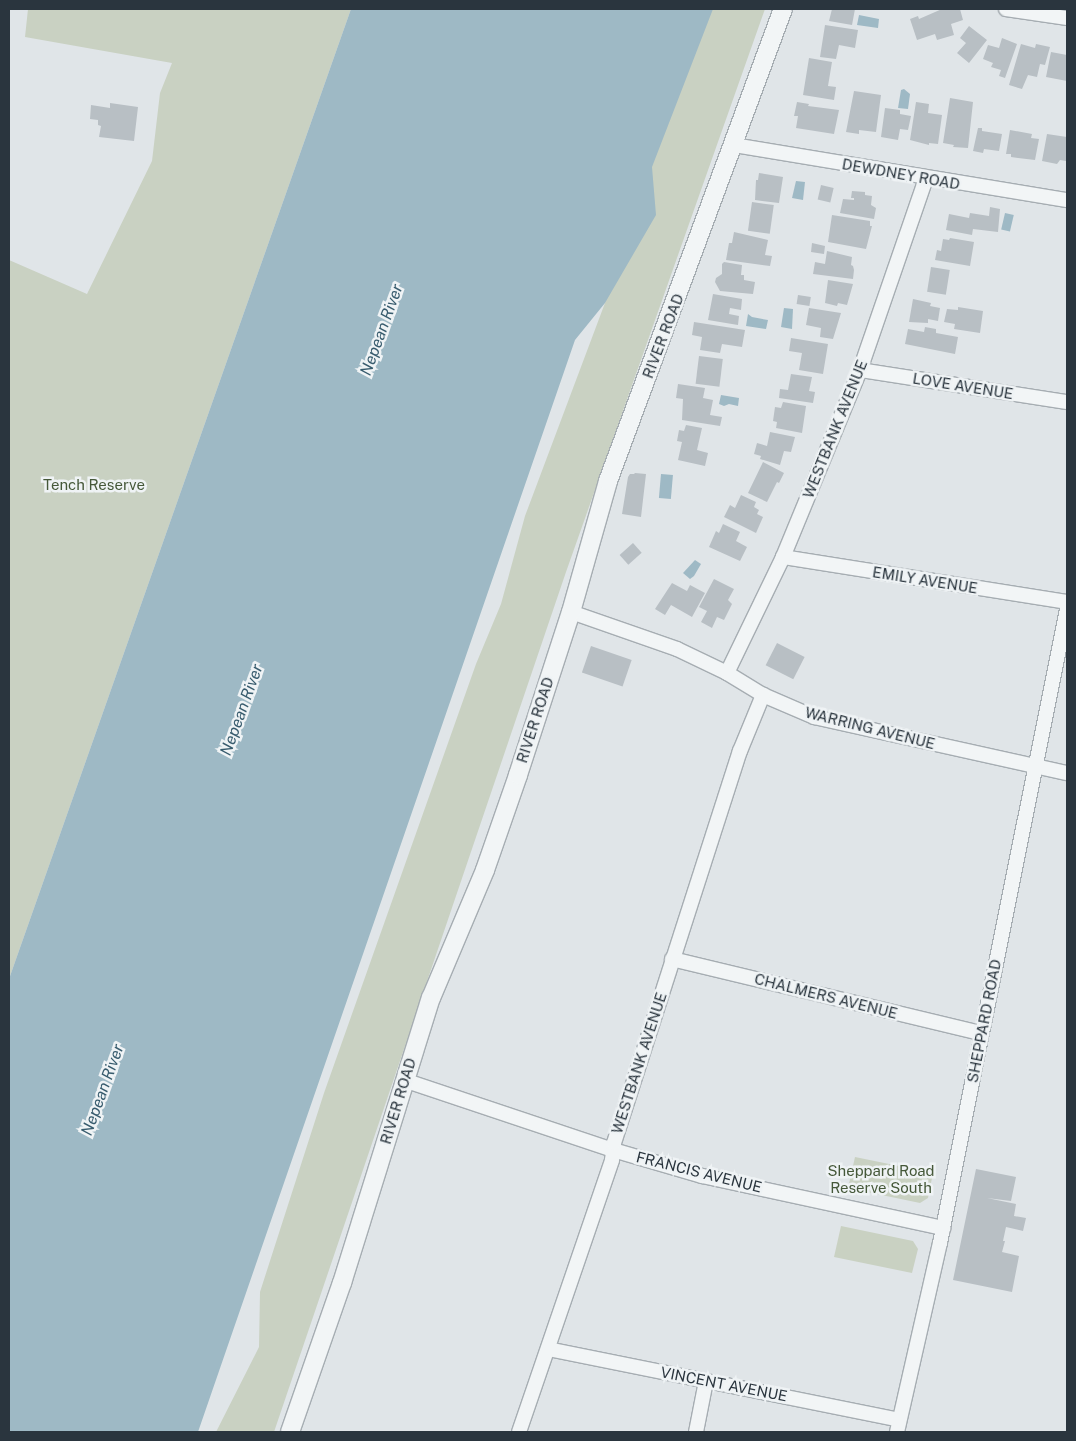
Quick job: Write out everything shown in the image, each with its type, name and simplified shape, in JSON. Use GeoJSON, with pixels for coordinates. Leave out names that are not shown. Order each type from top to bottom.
{"type":"FeatureCollection","features":[{"type":"Feature","properties":{"kind":"street","name":"RIVER ROAD"},"geometry":{"type":"LineString","coordinates":[[290,1432],[342,1284],[431,998],[485,870],[571,612],[608,481],[783,9]]}},
{"type":"Feature","properties":{"kind":"street"},"geometry":{"type":"LineString","coordinates":[[1006,9],[1067,18]]}},
{"type":"Feature","properties":{"kind":"street","name":"DEWDNEY ROAD"},"geometry":{"type":"LineString","coordinates":[[734,145],[1067,200]]}},
{"type":"Feature","properties":{"kind":"street","name":"WESTBANK AVENUE"},"geometry":{"type":"LineString","coordinates":[[727,673],[783,557],[860,370],[926,178]]}},
{"type":"Feature","properties":{"kind":"street","name":"LOVE AVENUE"},"geometry":{"type":"LineString","coordinates":[[860,370],[1067,402]]}},
{"type":"Feature","properties":{"kind":"street","name":"EMILY AVENUE"},"geometry":{"type":"LineString","coordinates":[[783,557],[1067,602]]}},
{"type":"Feature","properties":{"kind":"street","name":"SHEPPARD ROAD"},"geometry":{"type":"LineString","coordinates":[[898,1426],[943,1228],[980,1033],[1037,767],[1067,609]]}},
{"type":"Feature","properties":{"kind":"street","name":"WARRING AVENUE"},"geometry":{"type":"LineString","coordinates":[[571,612],[669,646],[727,673],[763,695],[814,718],[1067,773]]}},
{"type":"Feature","properties":{"kind":"street","name":"WESTBANK AVENUE"},"geometry":{"type":"LineString","coordinates":[[519,1432],[611,1164],[613,1150],[672,959],[740,751],[763,695]]}},
{"type":"Feature","properties":{"kind":"street","name":"CHALMERS AVENUE"},"geometry":{"type":"LineString","coordinates":[[672,959],[980,1033]]}},
{"type":"Feature","properties":{"kind":"street","name":"FRANCIS AVENUE"},"geometry":{"type":"LineString","coordinates":[[404,1080],[613,1150],[702,1176],[943,1228]]}},
{"type":"Feature","properties":{"kind":"street","name":"VINCENT AVENUE"},"geometry":{"type":"LineString","coordinates":[[548,1350],[706,1381],[898,1426]]}},
{"type":"Feature","properties":{"kind":"street"},"geometry":{"type":"LineString","coordinates":[[696,1432],[706,1381]]}},
{"type":"Feature","properties":{"kind":"green space","name":"Tench Reserve"},"geometry":{"type":"Polygon","coordinates":[[[28,9],[351,9],[9,979],[9,260],[87,294],[152,161],[160,93],[172,63],[25,37],[28,9]]]}},
{"type":"Feature","properties":{"kind":"green space"},"geometry":{"type":"Polygon","coordinates":[[[710,9],[765,9],[566,572],[274,1432],[216,1432],[259,1347],[260,1292],[324,1093],[476,664],[501,604],[525,516],[617,271],[652,157],[710,9]]]}},
{"type":"Feature","properties":{"kind":"green space","name":"Sheppard Road Reserve South"},"geometry":{"type":"Polygon","coordinates":[[[855,1157],[933,1173],[928,1198],[920,1203],[848,1188],[855,1157]]]}},
{"type":"Feature","properties":{"kind":"green space"},"geometry":{"type":"Polygon","coordinates":[[[841,1226],[913,1241],[918,1249],[912,1273],[834,1257],[841,1226]]]}},
{"type":"Feature","properties":{"kind":"water","name":"Nepean River"},"geometry":{"type":"Polygon","coordinates":[[[351,9],[713,9],[652,167],[656,215],[605,303],[575,340],[198,1432],[9,1432],[9,979],[351,9]]]}},
{"type":"Feature","properties":{"kind":"water"},"geometry":{"type":"Polygon","coordinates":[[[859,15],[879,19],[878,28],[857,25],[859,15]]]}},
{"type":"Feature","properties":{"kind":"water"},"geometry":{"type":"Polygon","coordinates":[[[904,89],[910,94],[908,109],[898,108],[901,90],[904,89]]]}},
{"type":"Feature","properties":{"kind":"water"},"geometry":{"type":"Polygon","coordinates":[[[796,181],[805,182],[803,200],[792,198],[796,181]]]}},
{"type":"Feature","properties":{"kind":"water"},"geometry":{"type":"Polygon","coordinates":[[[1005,213],[1014,215],[1010,232],[1001,230],[1005,213]]]}},
{"type":"Feature","properties":{"kind":"water"},"geometry":{"type":"Polygon","coordinates":[[[784,308],[793,309],[792,329],[781,327],[784,308]]]}},
{"type":"Feature","properties":{"kind":"water"},"geometry":{"type":"Polygon","coordinates":[[[748,314],[752,317],[768,320],[766,329],[746,326],[748,314]]]}},
{"type":"Feature","properties":{"kind":"water"},"geometry":{"type":"Polygon","coordinates":[[[721,395],[739,398],[738,406],[719,404],[721,395]]]}},
{"type":"Feature","properties":{"kind":"water"},"geometry":{"type":"Polygon","coordinates":[[[661,474],[673,475],[671,499],[659,498],[661,474]]]}},
{"type":"Feature","properties":{"kind":"water"},"geometry":{"type":"Polygon","coordinates":[[[695,560],[701,564],[690,579],[683,573],[695,560]]]}},
{"type":"Feature","properties":{"kind":"building"},"geometry":{"type":"Polygon","coordinates":[[[832,9],[855,9],[852,25],[829,21],[832,9]]]}},
{"type":"Feature","properties":{"kind":"building"},"geometry":{"type":"Polygon","coordinates":[[[942,9],[960,9],[963,20],[951,24],[954,35],[937,40],[935,34],[917,40],[910,19],[918,16],[919,19],[942,9]]]}},
{"type":"Feature","properties":{"kind":"building"},"geometry":{"type":"Polygon","coordinates":[[[825,25],[858,30],[855,48],[839,45],[836,59],[820,57],[825,25]]]}},
{"type":"Feature","properties":{"kind":"building"},"geometry":{"type":"Polygon","coordinates":[[[969,26],[987,40],[969,63],[957,53],[966,43],[960,38],[969,26]]]}},
{"type":"Feature","properties":{"kind":"building"},"geometry":{"type":"Polygon","coordinates":[[[1002,38],[1017,44],[1005,78],[999,76],[1001,70],[991,67],[993,63],[983,59],[988,45],[999,48],[1002,38]]]}},
{"type":"Feature","properties":{"kind":"building"},"geometry":{"type":"Polygon","coordinates":[[[1021,44],[1035,48],[1036,44],[1050,47],[1045,65],[1040,64],[1037,77],[1028,75],[1022,89],[1009,85],[1021,44]]]}},
{"type":"Feature","properties":{"kind":"building"},"geometry":{"type":"Polygon","coordinates":[[[1051,52],[1067,55],[1067,81],[1046,77],[1051,52]]]}},
{"type":"Feature","properties":{"kind":"building"},"geometry":{"type":"Polygon","coordinates":[[[809,58],[832,62],[828,86],[836,87],[834,100],[803,95],[809,58]]]}},
{"type":"Feature","properties":{"kind":"building"},"geometry":{"type":"Polygon","coordinates":[[[854,91],[881,95],[876,132],[859,130],[859,134],[846,132],[854,91]]]}},
{"type":"Feature","properties":{"kind":"building"},"geometry":{"type":"Polygon","coordinates":[[[950,98],[973,102],[968,148],[953,147],[954,145],[943,143],[950,98]]]}},
{"type":"Feature","properties":{"kind":"building"},"geometry":{"type":"Polygon","coordinates":[[[797,102],[809,104],[808,106],[839,110],[834,134],[796,128],[798,116],[794,116],[797,102]]]}},
{"type":"Feature","properties":{"kind":"building"},"geometry":{"type":"Polygon","coordinates":[[[916,102],[929,104],[928,113],[942,115],[938,144],[929,143],[929,145],[910,140],[916,102]]]}},
{"type":"Feature","properties":{"kind":"building"},"geometry":{"type":"Polygon","coordinates":[[[110,103],[138,107],[134,141],[99,137],[101,126],[98,125],[98,120],[90,119],[91,105],[110,108],[110,103]]]}},
{"type":"Feature","properties":{"kind":"building"},"geometry":{"type":"Polygon","coordinates":[[[885,108],[900,110],[900,114],[911,116],[908,130],[900,129],[898,140],[881,137],[885,108]]]}},
{"type":"Feature","properties":{"kind":"building"},"geometry":{"type":"Polygon","coordinates":[[[978,128],[982,128],[982,131],[1002,134],[999,151],[984,149],[983,153],[973,151],[978,128]]]}},
{"type":"Feature","properties":{"kind":"building"},"geometry":{"type":"Polygon","coordinates":[[[1010,130],[1032,134],[1031,138],[1039,139],[1035,160],[1011,157],[1011,154],[1006,154],[1010,130]]]}},
{"type":"Feature","properties":{"kind":"building"},"geometry":{"type":"Polygon","coordinates":[[[1047,134],[1067,137],[1066,161],[1060,160],[1057,164],[1042,161],[1047,134]]]}},
{"type":"Feature","properties":{"kind":"building"},"geometry":{"type":"Polygon","coordinates":[[[759,173],[783,177],[779,203],[755,200],[756,180],[758,180],[759,173]]]}},
{"type":"Feature","properties":{"kind":"building"},"geometry":{"type":"Polygon","coordinates":[[[821,185],[834,188],[830,203],[818,200],[821,185]]]}},
{"type":"Feature","properties":{"kind":"building"},"geometry":{"type":"Polygon","coordinates":[[[852,191],[865,192],[865,195],[872,196],[871,205],[876,208],[874,219],[840,213],[843,199],[854,200],[854,198],[851,198],[852,191]]]}},
{"type":"Feature","properties":{"kind":"building"},"geometry":{"type":"Polygon","coordinates":[[[752,202],[774,205],[770,234],[748,231],[752,202]]]}},
{"type":"Feature","properties":{"kind":"building"},"geometry":{"type":"Polygon","coordinates":[[[990,207],[1000,209],[998,232],[973,229],[972,235],[946,230],[949,214],[969,218],[970,213],[989,216],[990,207]]]}},
{"type":"Feature","properties":{"kind":"building"},"geometry":{"type":"Polygon","coordinates":[[[832,215],[870,221],[870,226],[872,226],[866,249],[828,242],[832,215]]]}},
{"type":"Feature","properties":{"kind":"building"},"geometry":{"type":"Polygon","coordinates":[[[734,232],[768,240],[765,255],[772,256],[770,266],[726,260],[729,243],[732,243],[734,232]]]}},
{"type":"Feature","properties":{"kind":"building"},"geometry":{"type":"Polygon","coordinates":[[[950,238],[974,242],[970,266],[935,260],[937,250],[941,251],[943,239],[949,240],[950,238]]]}},
{"type":"Feature","properties":{"kind":"building"},"geometry":{"type":"Polygon","coordinates":[[[812,243],[825,246],[824,254],[811,252],[812,243]]]}},
{"type":"Feature","properties":{"kind":"building"},"geometry":{"type":"Polygon","coordinates":[[[827,251],[852,257],[853,279],[813,274],[815,262],[825,264],[827,251]]]}},
{"type":"Feature","properties":{"kind":"building"},"geometry":{"type":"Polygon","coordinates":[[[724,262],[742,265],[741,275],[744,275],[744,280],[755,282],[753,294],[720,291],[715,282],[716,278],[722,274],[722,264],[724,262]]]}},
{"type":"Feature","properties":{"kind":"building"},"geometry":{"type":"Polygon","coordinates":[[[931,267],[950,270],[946,295],[927,292],[931,267]]]}},
{"type":"Feature","properties":{"kind":"building"},"geometry":{"type":"Polygon","coordinates":[[[828,280],[853,284],[847,305],[838,303],[837,306],[825,303],[828,280]]]}},
{"type":"Feature","properties":{"kind":"building"},"geometry":{"type":"Polygon","coordinates":[[[713,294],[742,299],[741,310],[730,308],[729,314],[739,316],[738,325],[708,320],[713,294]]]}},
{"type":"Feature","properties":{"kind":"building"},"geometry":{"type":"Polygon","coordinates":[[[798,295],[811,297],[809,306],[797,304],[798,295]]]}},
{"type":"Feature","properties":{"kind":"building"},"geometry":{"type":"Polygon","coordinates":[[[913,299],[931,303],[930,306],[940,308],[938,321],[928,319],[928,323],[909,322],[913,299]]]}},
{"type":"Feature","properties":{"kind":"building"},"geometry":{"type":"Polygon","coordinates":[[[958,307],[983,311],[980,333],[954,329],[955,324],[944,322],[947,309],[958,310],[958,307]]]}},
{"type":"Feature","properties":{"kind":"building"},"geometry":{"type":"Polygon","coordinates":[[[809,308],[841,313],[833,339],[820,337],[821,328],[806,325],[809,308]]]}},
{"type":"Feature","properties":{"kind":"building"},"geometry":{"type":"Polygon","coordinates":[[[694,322],[745,330],[742,347],[722,344],[720,353],[700,350],[702,337],[692,335],[694,322]]]}},
{"type":"Feature","properties":{"kind":"building"},"geometry":{"type":"Polygon","coordinates":[[[925,327],[936,329],[936,333],[958,337],[955,354],[905,344],[908,329],[924,332],[925,327]]]}},
{"type":"Feature","properties":{"kind":"building"},"geometry":{"type":"Polygon","coordinates":[[[791,338],[828,344],[823,374],[799,370],[802,353],[789,351],[791,338]]]}},
{"type":"Feature","properties":{"kind":"building"},"geometry":{"type":"Polygon","coordinates":[[[699,356],[723,359],[719,387],[696,384],[699,356]]]}},
{"type":"Feature","properties":{"kind":"building"},"geometry":{"type":"Polygon","coordinates":[[[791,374],[812,377],[809,391],[815,392],[813,403],[779,398],[780,389],[788,390],[791,374]]]}},
{"type":"Feature","properties":{"kind":"building"},"geometry":{"type":"Polygon","coordinates":[[[678,384],[705,388],[703,398],[713,400],[710,415],[722,417],[720,426],[682,420],[683,399],[676,398],[678,384]]]}},
{"type":"Feature","properties":{"kind":"building"},"geometry":{"type":"Polygon","coordinates":[[[783,402],[806,406],[802,433],[776,428],[777,422],[773,421],[775,407],[781,408],[783,402]]]}},
{"type":"Feature","properties":{"kind":"building"},"geometry":{"type":"Polygon","coordinates":[[[686,425],[702,428],[697,450],[708,453],[705,466],[678,460],[682,442],[677,441],[679,430],[684,431],[686,425]]]}},
{"type":"Feature","properties":{"kind":"building"},"geometry":{"type":"Polygon","coordinates":[[[770,432],[795,437],[791,452],[784,451],[780,465],[760,459],[761,456],[754,454],[757,443],[767,446],[770,432]]]}},
{"type":"Feature","properties":{"kind":"building"},"geometry":{"type":"Polygon","coordinates":[[[763,462],[784,473],[767,502],[748,493],[763,462]]]}},
{"type":"Feature","properties":{"kind":"building"},"geometry":{"type":"Polygon","coordinates":[[[630,474],[646,474],[641,517],[622,514],[628,477],[630,474]]]}},
{"type":"Feature","properties":{"kind":"building"},"geometry":{"type":"Polygon","coordinates":[[[741,495],[756,502],[754,507],[759,510],[757,514],[763,517],[756,533],[724,517],[730,505],[735,508],[741,495]]]}},
{"type":"Feature","properties":{"kind":"building"},"geometry":{"type":"Polygon","coordinates":[[[723,524],[740,532],[736,541],[747,547],[740,561],[709,547],[716,531],[719,533],[723,524]]]}},
{"type":"Feature","properties":{"kind":"building"},"geometry":{"type":"Polygon","coordinates":[[[633,543],[642,553],[628,565],[620,555],[633,543]]]}},
{"type":"Feature","properties":{"kind":"building"},"geometry":{"type":"Polygon","coordinates":[[[714,579],[734,589],[728,600],[732,604],[724,620],[717,617],[712,628],[701,622],[707,611],[699,607],[714,579]]]}},
{"type":"Feature","properties":{"kind":"building"},"geometry":{"type":"Polygon","coordinates":[[[672,583],[687,591],[690,585],[705,593],[692,617],[671,605],[665,615],[655,609],[672,583]]]}},
{"type":"Feature","properties":{"kind":"building"},"geometry":{"type":"Polygon","coordinates":[[[777,643],[805,657],[793,679],[766,665],[777,643]]]}},
{"type":"Feature","properties":{"kind":"building"},"geometry":{"type":"Polygon","coordinates":[[[591,646],[632,660],[623,686],[582,672],[591,646]]]}},
{"type":"Feature","properties":{"kind":"building"},"geometry":{"type":"Polygon","coordinates":[[[976,1169],[1016,1177],[1011,1201],[987,1198],[1016,1204],[1014,1216],[1026,1218],[1023,1231],[1006,1227],[1003,1241],[1005,1241],[1002,1252],[1019,1256],[1012,1292],[953,1280],[976,1169]]]}}]}
